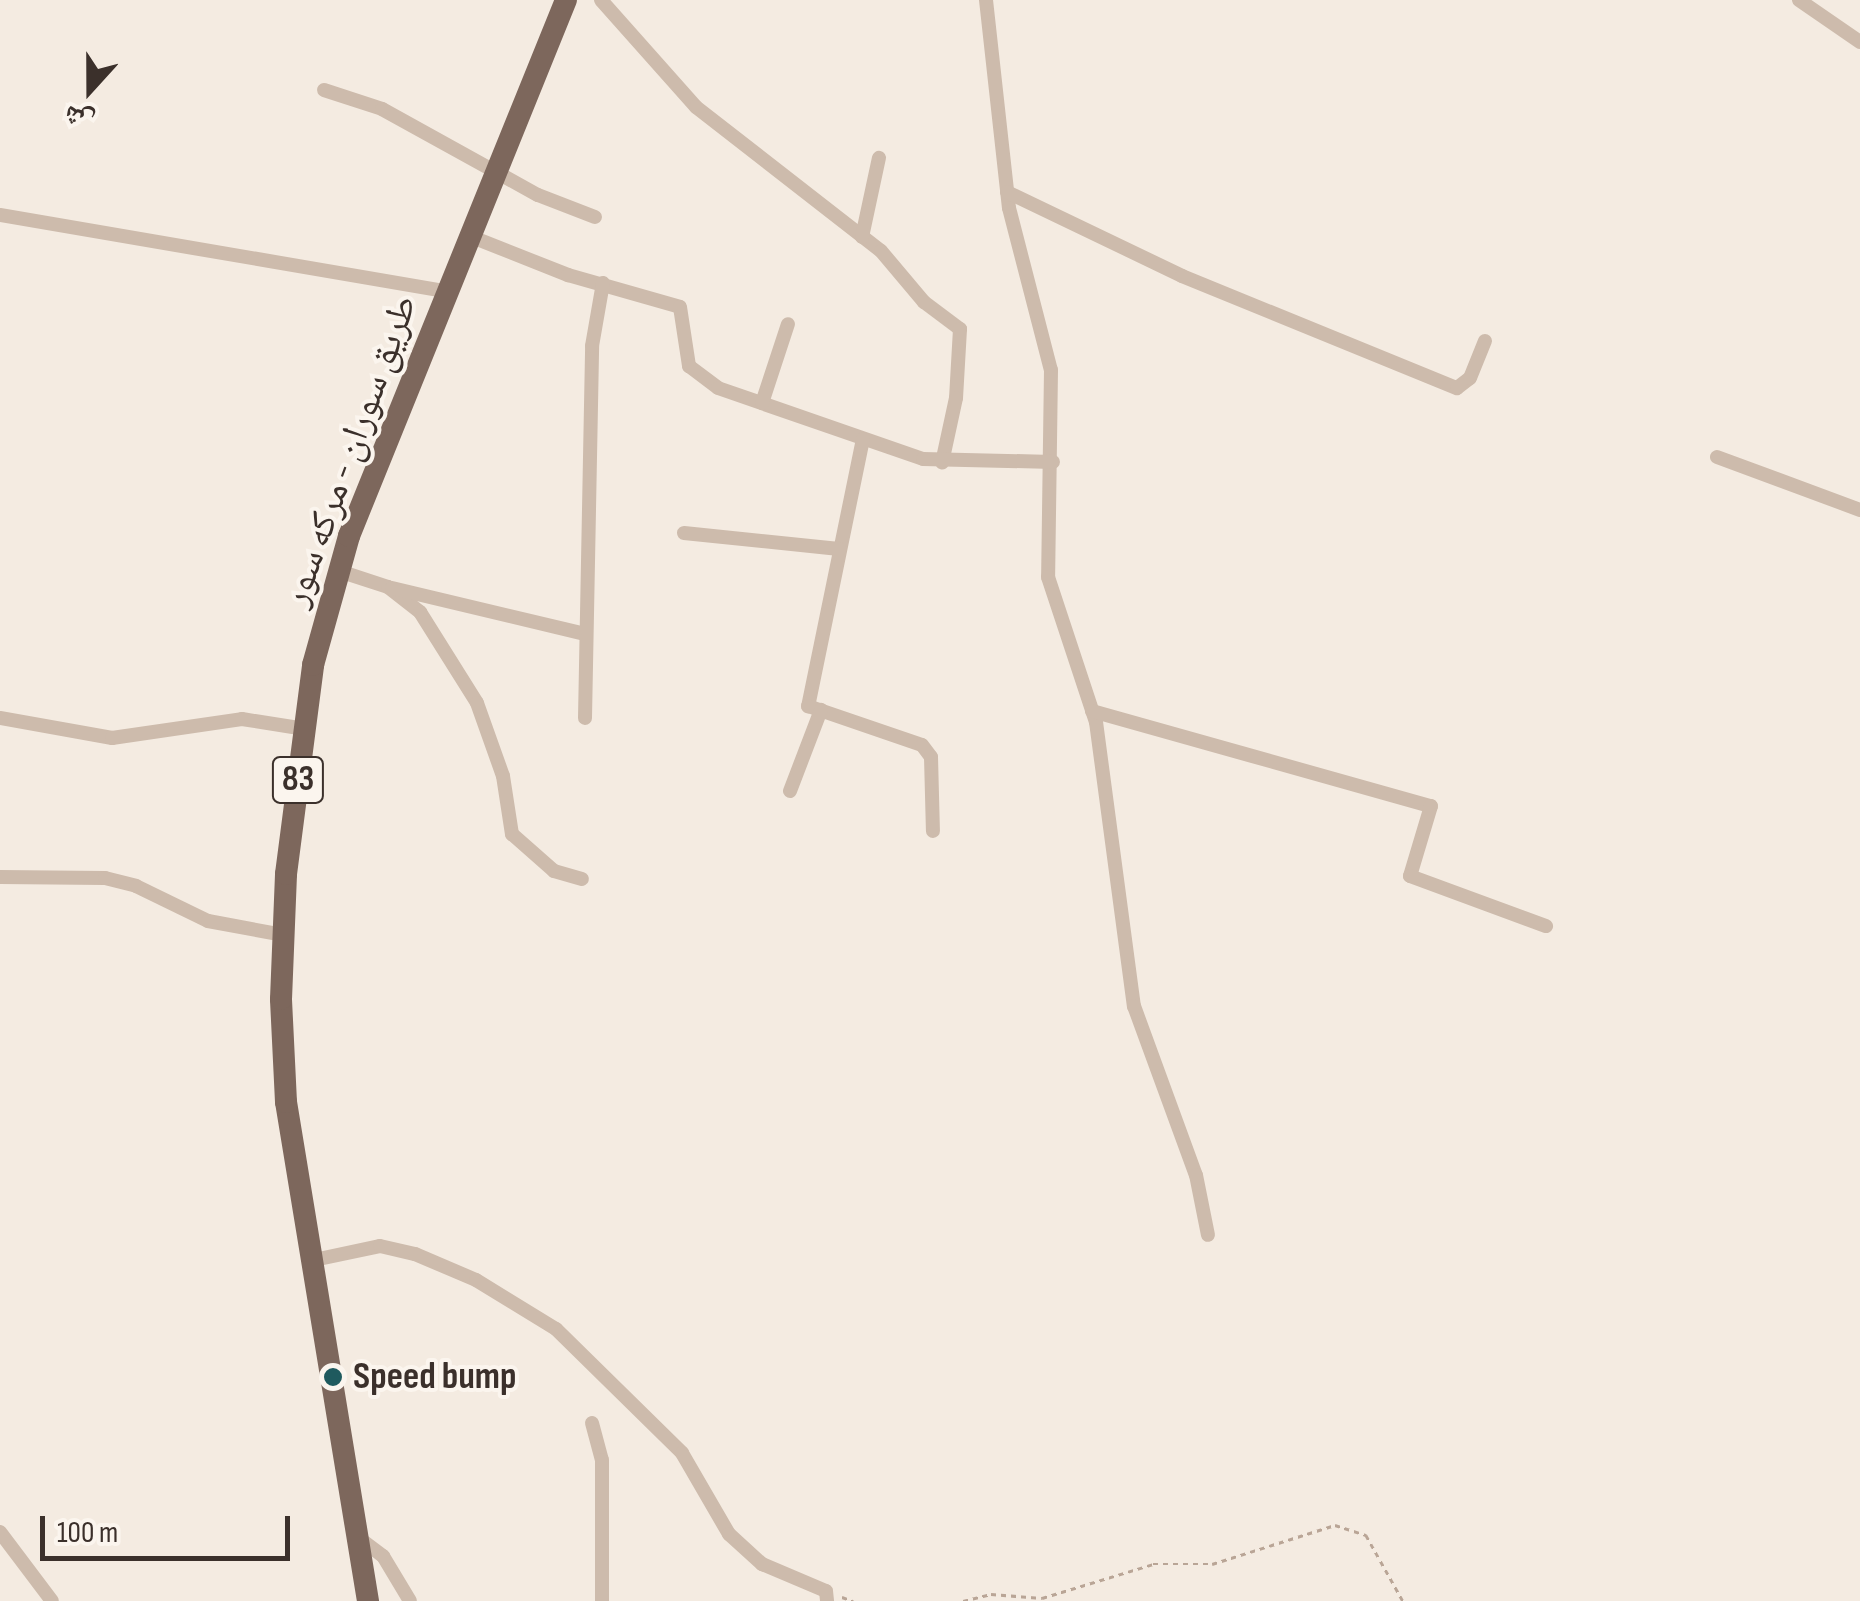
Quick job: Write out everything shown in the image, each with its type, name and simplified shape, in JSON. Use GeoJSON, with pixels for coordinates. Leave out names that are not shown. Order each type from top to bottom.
{"type":"FeatureCollection","features":[{"type":"Feature","properties":{"kind":"main road","name":"طريق سوران - مركه سور"},"geometry":{"type":"LineString","coordinates":[[368,1601],[286,1102],[284,935],[305,728],[313,665],[339,571],[444,291],[566,0]]}},
{"type":"Feature","properties":{"kind":"street"},"geometry":{"type":"LineString","coordinates":[[601,0],[696,107],[862,237],[924,302],[960,329],[956,398],[942,463]]}},
{"type":"Feature","properties":{"kind":"street"},"geometry":{"type":"LineString","coordinates":[[986,0],[1007,192],[1024,285],[1050,370],[1053,462],[1048,577],[1092,711],[1134,1006],[1196,1175],[1208,1236]]}},
{"type":"Feature","properties":{"kind":"street"},"geometry":{"type":"LineString","coordinates":[[1799,0],[1860,42]]}},
{"type":"Feature","properties":{"kind":"street"},"geometry":{"type":"LineString","coordinates":[[324,90],[382,109],[494,171],[596,217]]}},
{"type":"Feature","properties":{"kind":"street"},"geometry":{"type":"LineString","coordinates":[[862,237],[880,158]]}},
{"type":"Feature","properties":{"kind":"street"},"geometry":{"type":"LineString","coordinates":[[1007,192],[1182,276],[1440,383],[1464,385],[1484,341]]}},
{"type":"Feature","properties":{"kind":"street"},"geometry":{"type":"LineString","coordinates":[[0,215],[444,291]]}},
{"type":"Feature","properties":{"kind":"street"},"geometry":{"type":"LineString","coordinates":[[467,234],[680,307],[689,366],[718,388],[942,463],[1053,462]]}},
{"type":"Feature","properties":{"kind":"street"},"geometry":{"type":"LineString","coordinates":[[585,718],[592,346],[603,283]]}},
{"type":"Feature","properties":{"kind":"street"},"geometry":{"type":"LineString","coordinates":[[762,403],[788,324]]}},
{"type":"Feature","properties":{"kind":"street"},"geometry":{"type":"LineString","coordinates":[[863,439],[808,706],[922,745],[931,756],[933,831]]}},
{"type":"Feature","properties":{"kind":"street"},"geometry":{"type":"LineString","coordinates":[[1717,457],[1860,510]]}},
{"type":"Feature","properties":{"kind":"street"},"geometry":{"type":"LineString","coordinates":[[684,533],[839,549]]}},
{"type":"Feature","properties":{"kind":"street"},"geometry":{"type":"LineString","coordinates":[[339,571],[388,587],[585,634]]}},
{"type":"Feature","properties":{"kind":"street"},"geometry":{"type":"LineString","coordinates":[[388,587],[420,612],[476,703],[503,776],[512,834],[554,871],[582,879]]}},
{"type":"Feature","properties":{"kind":"street"},"geometry":{"type":"LineString","coordinates":[[790,791],[821,710]]}},
{"type":"Feature","properties":{"kind":"street"},"geometry":{"type":"LineString","coordinates":[[1092,711],[1431,806],[1410,876],[1546,926]]}},
{"type":"Feature","properties":{"kind":"street"},"geometry":{"type":"LineString","coordinates":[[0,718],[112,738],[242,719],[305,728]]}},
{"type":"Feature","properties":{"kind":"street"},"geometry":{"type":"LineString","coordinates":[[0,878],[105,878],[208,921],[284,935]]}},
{"type":"Feature","properties":{"kind":"street"},"geometry":{"type":"LineString","coordinates":[[314,1260],[380,1246],[416,1254],[476,1280],[556,1329],[682,1453],[729,1534],[762,1564],[826,1591],[827,1601]]}},
{"type":"Feature","properties":{"kind":"street"},"geometry":{"type":"LineString","coordinates":[[592,1423],[602,1460],[602,1601]]}},
{"type":"Feature","properties":{"kind":"street"},"geometry":{"type":"LineString","coordinates":[[0,1532],[52,1601]]}},
{"type":"Feature","properties":{"kind":"street"},"geometry":{"type":"LineString","coordinates":[[355,1601],[359,1538]]}},
{"type":"Feature","properties":{"kind":"street"},"geometry":{"type":"LineString","coordinates":[[359,1538],[383,1556],[410,1601]]}},
{"type":"Feature","properties":{"kind":"path"},"geometry":{"type":"LineString","coordinates":[[963,1601],[991,1594],[1042,1598],[1153,1564],[1212,1564],[1335,1525],[1366,1535],[1403,1601]]}},
{"type":"Feature","properties":{"kind":"place","name":"Speed bump"},"geometry":{"type":"Point","coordinates":[333,1377]}}]}
